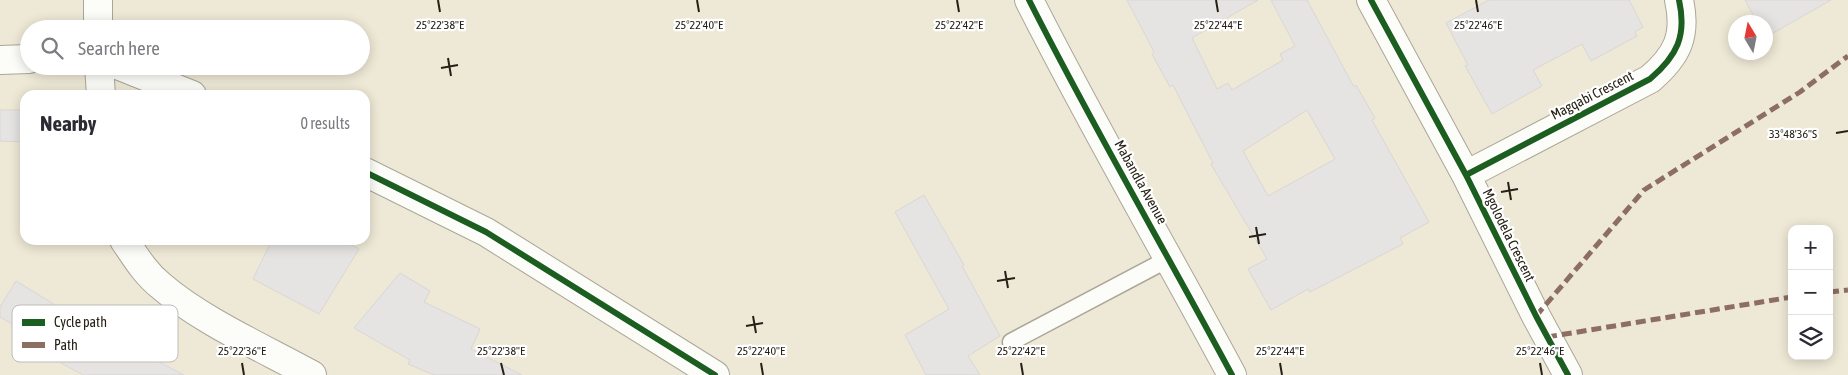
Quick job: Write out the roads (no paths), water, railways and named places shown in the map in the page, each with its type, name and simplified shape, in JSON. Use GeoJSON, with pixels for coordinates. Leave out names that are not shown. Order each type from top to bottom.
{"type":"FeatureCollection","features":[{"type":"Feature","properties":{"kind":"street"},"geometry":{"type":"LineString","coordinates":[[98,0],[98,20]]}},
{"type":"Feature","properties":{"kind":"street","name":"Mabandla Avenue"},"geometry":{"type":"LineString","coordinates":[[1029,0],[1070,82],[1170,258],[1232,375]]}},
{"type":"Feature","properties":{"kind":"street","name":"Mgolodela Crescent"},"geometry":{"type":"LineString","coordinates":[[1371,0],[1466,175],[1536,316],[1568,375]]}},
{"type":"Feature","properties":{"kind":"street","name":"Magqabi Crescent"},"geometry":{"type":"LineString","coordinates":[[1466,175],[1650,79],[1666,65],[1678,42],[1683,16],[1679,0]]}},
{"type":"Feature","properties":{"kind":"street"},"geometry":{"type":"LineString","coordinates":[[0,60],[20,60]]}},
{"type":"Feature","properties":{"kind":"street"},"geometry":{"type":"LineString","coordinates":[[100,75],[101,90]]}},
{"type":"Feature","properties":{"kind":"street"},"geometry":{"type":"LineString","coordinates":[[142,75],[180,90]]}},
{"type":"Feature","properties":{"kind":"street"},"geometry":{"type":"LineString","coordinates":[[370,174],[486,232],[715,375]]}},
{"type":"Feature","properties":{"kind":"street"},"geometry":{"type":"LineString","coordinates":[[127,245],[140,264],[159,285],[191,309],[312,375]]}},
{"type":"Feature","properties":{"kind":"lane"},"geometry":{"type":"LineString","coordinates":[[1011,342],[1170,258]]}}]}
